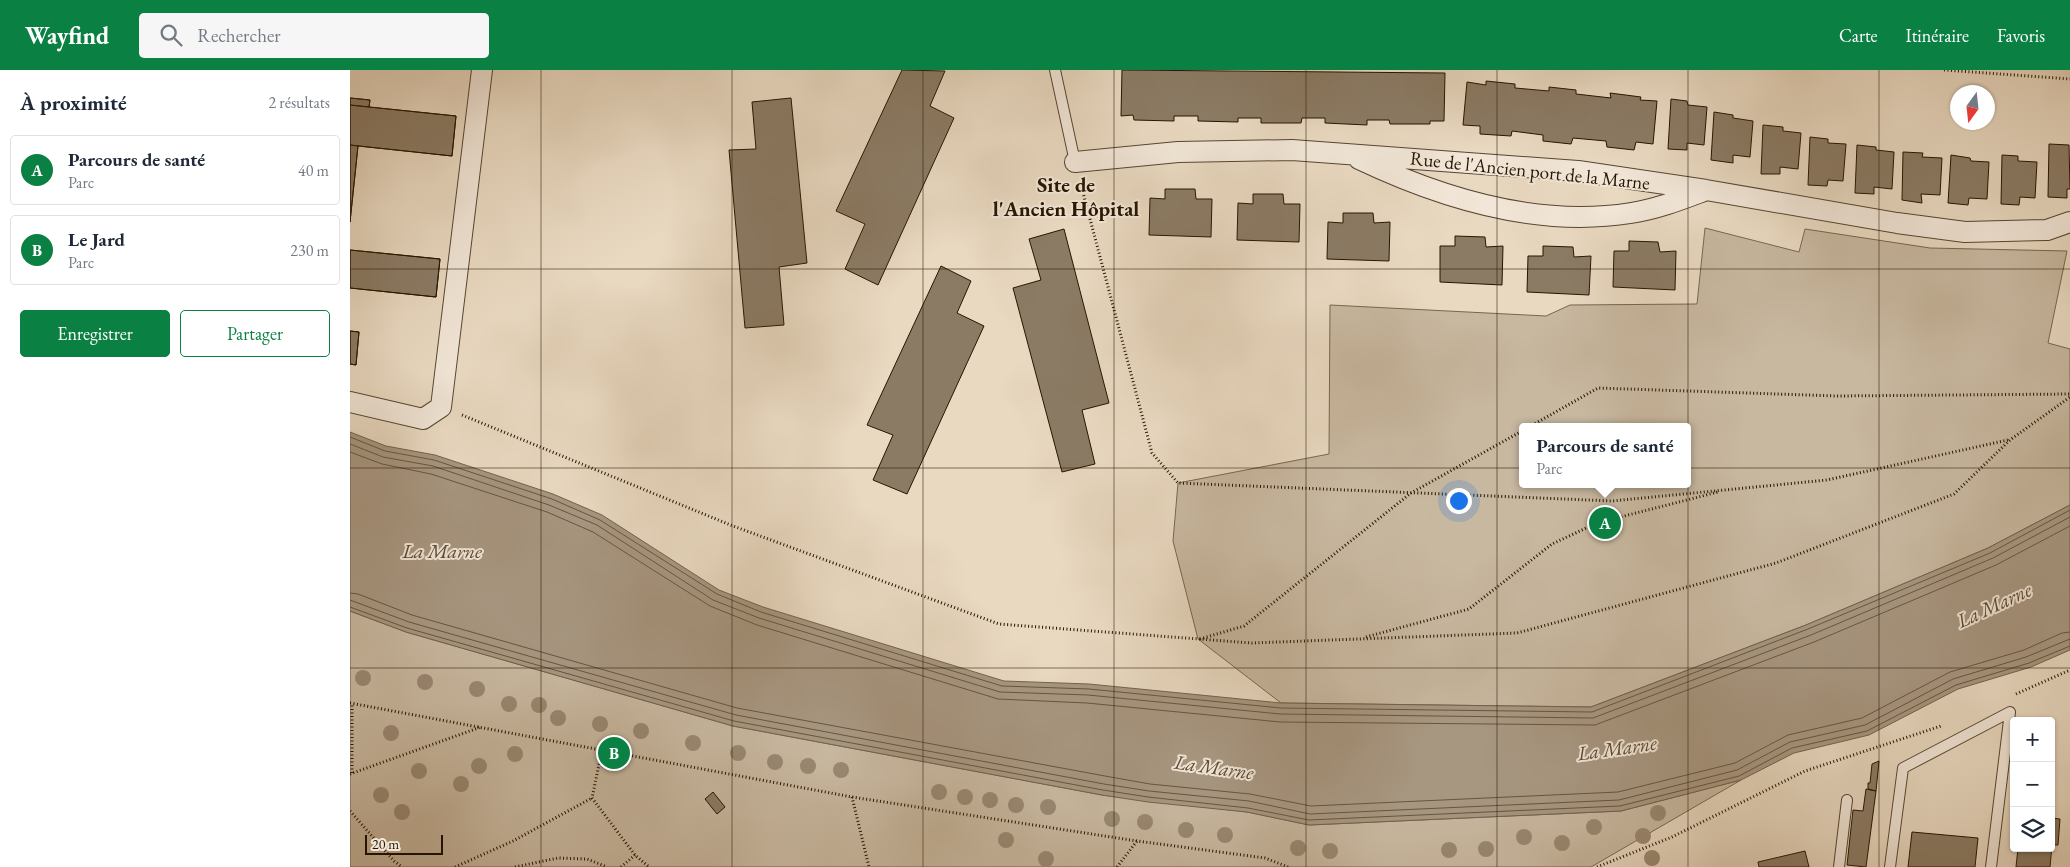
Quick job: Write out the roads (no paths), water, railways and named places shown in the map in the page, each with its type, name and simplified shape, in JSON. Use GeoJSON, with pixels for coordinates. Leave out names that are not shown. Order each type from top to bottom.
{"type":"FeatureCollection","features":[{"type":"Feature","properties":{"kind":"street"},"geometry":{"type":"LineString","coordinates":[[350,402],[423,419],[441,407],[482,70]]}},
{"type":"Feature","properties":{"kind":"street","name":"Rue de l'Ancien port de la Marne"},"geometry":{"type":"LineString","coordinates":[[1075,162],[1178,152],[1292,150],[1346,153],[1578,171],[1706,190],[1897,223],[1965,232],[2047,230],[2070,222]]}},
{"type":"Feature","properties":{"kind":"street"},"geometry":{"type":"LineString","coordinates":[[1346,153],[1398,178],[1474,202],[1530,215],[1583,216],[1631,213],[1667,205],[1706,190]]}},
{"type":"Feature","properties":{"kind":"lane"},"geometry":{"type":"LineString","coordinates":[[1055,70],[1075,162]]}},
{"type":"Feature","properties":{"kind":"lane"},"geometry":{"type":"LineString","coordinates":[[1890,867],[1902,768],[2010,712],[1991,867]]}},
{"type":"Feature","properties":{"kind":"lane"},"geometry":{"type":"LineString","coordinates":[[1839,867],[1847,800]]}},
{"type":"Feature","properties":{"kind":"water","name":"La Marne"},"geometry":{"type":"Polygon","coordinates":[[[350,432],[386,446],[435,455],[553,494],[602,515],[719,590],[763,607],[1004,681],[1089,684],[1281,703],[1591,707],[1806,625],[1988,548],[2070,505],[2070,650],[2031,667],[1958,689],[1869,735],[1794,753],[1741,780],[1621,811],[1309,825],[1247,812],[1148,802],[1102,795],[733,726],[406,632],[350,611],[350,432]]]}},
{"type":"Feature","properties":{"kind":"place","name":"Parcours de santé"},"geometry":{"type":"Point","coordinates":[1605,523]}},
{"type":"Feature","properties":{"kind":"place","name":"Le Jard"},"geometry":{"type":"Point","coordinates":[614,753]}},
{"type":"Feature","properties":{"kind":"district","name":"Site de l'Ancien Hôpital"},"geometry":{"type":"Point","coordinates":[1066,197]}}]}
